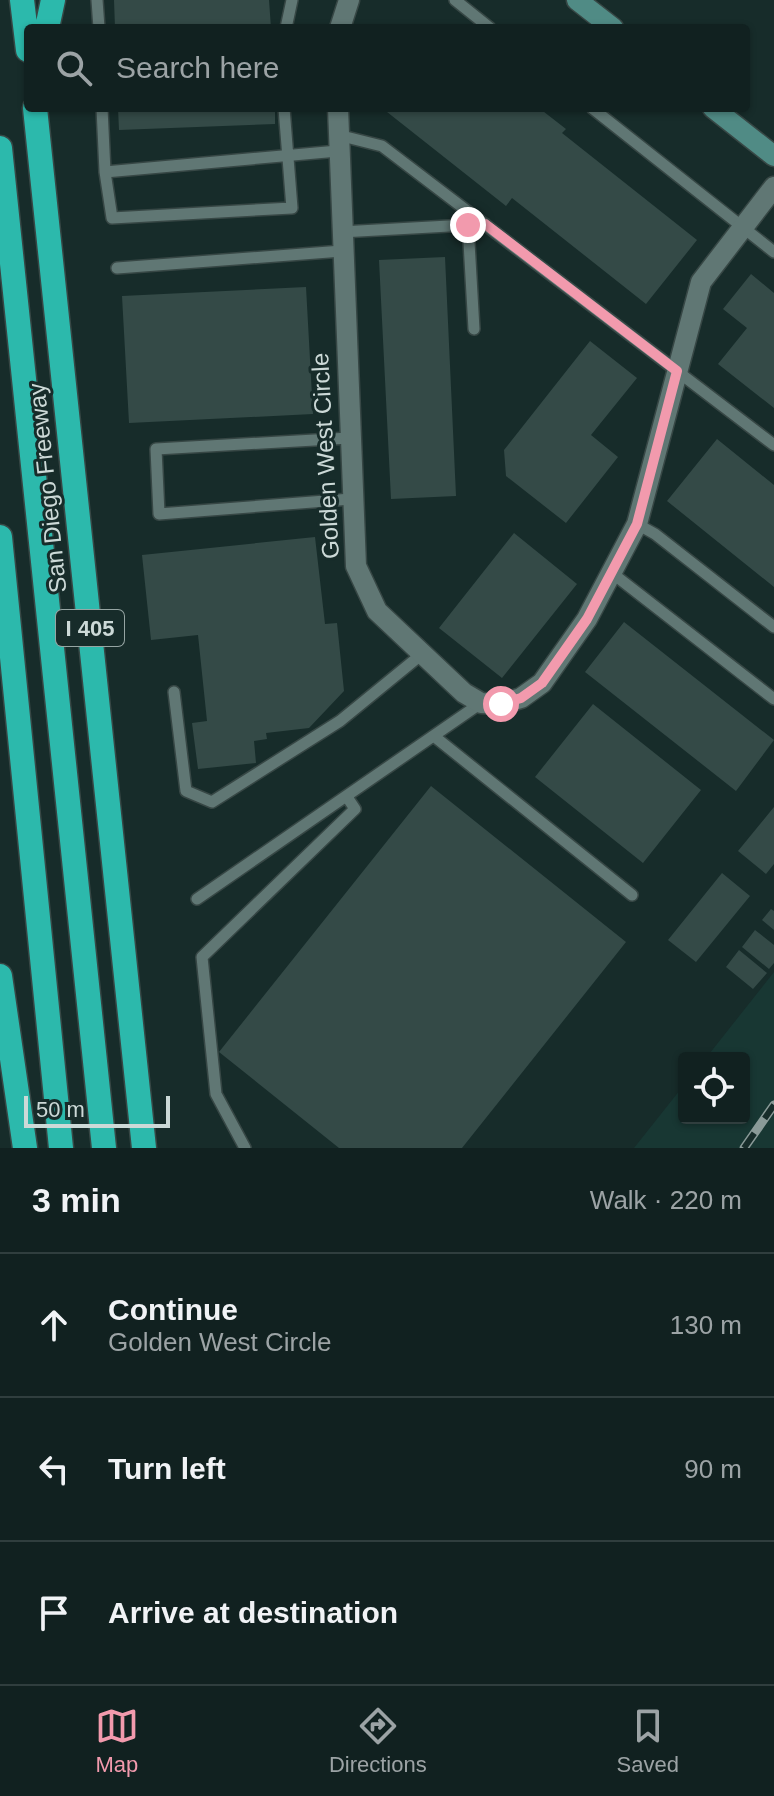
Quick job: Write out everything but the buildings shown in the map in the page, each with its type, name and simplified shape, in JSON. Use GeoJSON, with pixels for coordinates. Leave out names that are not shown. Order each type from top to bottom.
{"type":"FeatureCollection","features":[{"type":"Feature","properties":{"kind":"highway"},"geometry":{"type":"LineString","coordinates":[[22,0],[25,24]]}},
{"type":"Feature","properties":{"kind":"highway"},"geometry":{"type":"LineString","coordinates":[[48,24],[53,0]]}},
{"type":"Feature","properties":{"kind":"highway","name":"San Diego Freeway"},"geometry":{"type":"LineString","coordinates":[[35,112],[144,1148]]}},
{"type":"Feature","properties":{"kind":"highway"},"geometry":{"type":"LineString","coordinates":[[0,148],[104,1148]]}},
{"type":"Feature","properties":{"kind":"highway"},"geometry":{"type":"LineString","coordinates":[[0,537],[61,1148]]}},
{"type":"Feature","properties":{"kind":"highway"},"geometry":{"type":"LineString","coordinates":[[0,976],[25,1148]]}},
{"type":"Feature","properties":{"kind":"main road"},"geometry":{"type":"LineString","coordinates":[[577,0],[608,24]]}},
{"type":"Feature","properties":{"kind":"main road"},"geometry":{"type":"LineString","coordinates":[[718,112],[774,156]]}},
{"type":"Feature","properties":{"kind":"street"},"geometry":{"type":"LineString","coordinates":[[341,24],[349,0]]}},
{"type":"Feature","properties":{"kind":"street","name":"Golden West Circle"},"geometry":{"type":"LineString","coordinates":[[338,112],[356,566],[377,611],[464,693],[481,703]]}},
{"type":"Feature","properties":{"kind":"street"},"geometry":{"type":"LineString","coordinates":[[481,703],[501,704],[521,698],[542,683],[587,619],[637,524],[701,282],[774,187]]}},
{"type":"Feature","properties":{"kind":"lane"},"geometry":{"type":"LineString","coordinates":[[97,0],[99,24]]}},
{"type":"Feature","properties":{"kind":"lane"},"geometry":{"type":"LineString","coordinates":[[287,24],[292,0]]}},
{"type":"Feature","properties":{"kind":"lane"},"geometry":{"type":"LineString","coordinates":[[455,0],[485,24]]}},
{"type":"Feature","properties":{"kind":"lane"},"geometry":{"type":"LineString","coordinates":[[102,112],[105,172],[112,218],[292,208],[284,112]]}},
{"type":"Feature","properties":{"kind":"lane"},"geometry":{"type":"LineString","coordinates":[[597,112],[774,252]]}},
{"type":"Feature","properties":{"kind":"lane"},"geometry":{"type":"LineString","coordinates":[[105,172],[289,156],[338,143],[382,146],[774,445]]}},
{"type":"Feature","properties":{"kind":"lane"},"geometry":{"type":"LineString","coordinates":[[117,268],[485,224]]}},
{"type":"Feature","properties":{"kind":"lane"},"geometry":{"type":"LineString","coordinates":[[468,225],[474,329]]}},
{"type":"Feature","properties":{"kind":"lane"},"geometry":{"type":"LineString","coordinates":[[349,438],[156,449],[159,514],[351,499]]}},
{"type":"Feature","properties":{"kind":"lane"},"geometry":{"type":"LineString","coordinates":[[637,524],[655,534],[774,627]]}},
{"type":"Feature","properties":{"kind":"lane"},"geometry":{"type":"LineString","coordinates":[[612,573],[774,699]]}},
{"type":"Feature","properties":{"kind":"lane"},"geometry":{"type":"LineString","coordinates":[[174,692],[186,791],[212,802],[340,721],[422,654]]}},
{"type":"Feature","properties":{"kind":"lane"},"geometry":{"type":"LineString","coordinates":[[197,899],[481,703]]}},
{"type":"Feature","properties":{"kind":"lane"},"geometry":{"type":"LineString","coordinates":[[435,737],[632,895]]}},
{"type":"Feature","properties":{"kind":"lane"},"geometry":{"type":"LineString","coordinates":[[245,1148],[216,1094],[202,957],[355,809],[347,797]]}},
{"type":"Feature","properties":{"kind":"shaded area"},"geometry":{"type":"Polygon","coordinates":[[[774,972],[774,1148],[634,1148],[678,1093],[678,1124],[750,1124],[750,1052],[711,1052],[774,972]]]}},
{"type":"Feature","properties":{"kind":"railway"},"geometry":{"type":"LineString","coordinates":[[744,1148],[774,1105]]}},
{"type":"Feature","properties":{"kind":"route"},"geometry":{"type":"LineString","coordinates":[[468,225],[485,224],[677,371],[637,524],[587,619],[542,683],[521,698],[501,704]]}}]}
